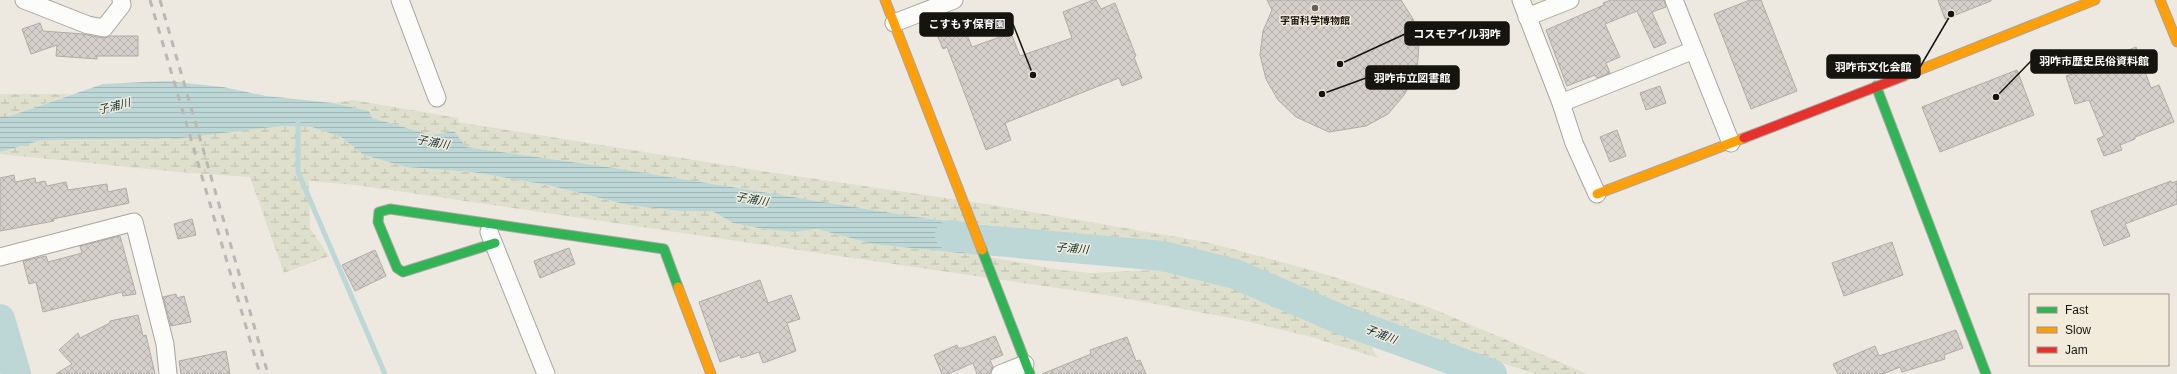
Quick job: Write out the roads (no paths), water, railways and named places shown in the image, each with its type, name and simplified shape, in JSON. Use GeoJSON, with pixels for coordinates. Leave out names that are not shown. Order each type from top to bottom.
{"type":"FeatureCollection","features":[{"type":"Feature","properties":{"kind":"street"},"geometry":{"type":"LineString","coordinates":[[24,0],[88,25],[104,28],[122,5],[121,0]]}},
{"type":"Feature","properties":{"kind":"street"},"geometry":{"type":"LineString","coordinates":[[400,0],[437,98]]}},
{"type":"Feature","properties":{"kind":"street"},"geometry":{"type":"LineString","coordinates":[[885,0],[1027,369],[1000,374]]}},
{"type":"Feature","properties":{"kind":"street"},"geometry":{"type":"LineString","coordinates":[[894,23],[954,0]]}},
{"type":"Feature","properties":{"kind":"street"},"geometry":{"type":"LineString","coordinates":[[1521,0],[1561,103],[1574,143],[1597,194],[2095,0]]}},
{"type":"Feature","properties":{"kind":"street"},"geometry":{"type":"LineString","coordinates":[[1527,17],[1570,0]]}},
{"type":"Feature","properties":{"kind":"street"},"geometry":{"type":"LineString","coordinates":[[1674,0],[1731,143]]}},
{"type":"Feature","properties":{"kind":"street"},"geometry":{"type":"LineString","coordinates":[[2160,0],[2177,42]]}},
{"type":"Feature","properties":{"kind":"street"},"geometry":{"type":"LineString","coordinates":[[1561,103],[1694,50]]}},
{"type":"Feature","properties":{"kind":"street"},"geometry":{"type":"LineString","coordinates":[[1876,86],[1986,374]]}},
{"type":"Feature","properties":{"kind":"street"},"geometry":{"type":"LineString","coordinates":[[495,243],[403,272],[397,268],[378,222],[379,212],[390,209],[664,249],[712,374]]}},
{"type":"Feature","properties":{"kind":"street"},"geometry":{"type":"LineString","coordinates":[[0,257],[134,222],[165,344],[168,374]]}},
{"type":"Feature","properties":{"kind":"street"},"geometry":{"type":"LineString","coordinates":[[484,223],[495,243],[546,374]]}},
{"type":"Feature","properties":{"kind":"water"},"geometry":{"type":"Polygon","coordinates":[[[166,81],[223,87],[266,96],[333,103],[369,111],[372,118],[431,135],[454,131],[466,147],[614,168],[916,217],[966,223],[979,255],[873,244],[817,229],[794,232],[764,229],[733,223],[712,211],[681,211],[628,205],[548,185],[472,172],[406,167],[364,155],[341,137],[312,127],[281,126],[183,138],[42,140],[0,152],[0,117],[7,117],[103,84],[166,81]]]}},
{"type":"Feature","properties":{"kind":"waterway"},"geometry":{"type":"LineString","coordinates":[[298,121],[298,172],[385,374]]}},
{"type":"Feature","properties":{"kind":"waterway","name":"子浦川"},"geometry":{"type":"LineString","coordinates":[[950,235],[973,239],[1163,256],[1235,274],[1342,320],[1492,374]]}},
{"type":"Feature","properties":{"kind":"waterway"},"geometry":{"type":"LineString","coordinates":[[0,319],[16,374]]}},
{"type":"Feature","properties":{"kind":"railway"},"geometry":{"type":"LineString","coordinates":[[150,0],[260,374]]}},
{"type":"Feature","properties":{"kind":"railway"},"geometry":{"type":"LineString","coordinates":[[160,0],[268,374]]}},
{"type":"Feature","properties":{"kind":"place","name":"宇宙科学博物館"},"geometry":{"type":"Point","coordinates":[1315,8]}},
{"type":"Feature","properties":{"kind":"place","name":"羽咋市文化会館"},"geometry":{"type":"Point","coordinates":[1951,14]}},
{"type":"Feature","properties":{"kind":"place","name":"コスモアイル羽咋"},"geometry":{"type":"Point","coordinates":[1340,64]}},
{"type":"Feature","properties":{"kind":"place","name":"こすもす保育園"},"geometry":{"type":"Point","coordinates":[1033,75]}},
{"type":"Feature","properties":{"kind":"place","name":"羽咋市立図書館"},"geometry":{"type":"Point","coordinates":[1322,94]}},
{"type":"Feature","properties":{"kind":"place","name":"羽咋市歴史民俗資料館"},"geometry":{"type":"Point","coordinates":[1996,97]}}]}
